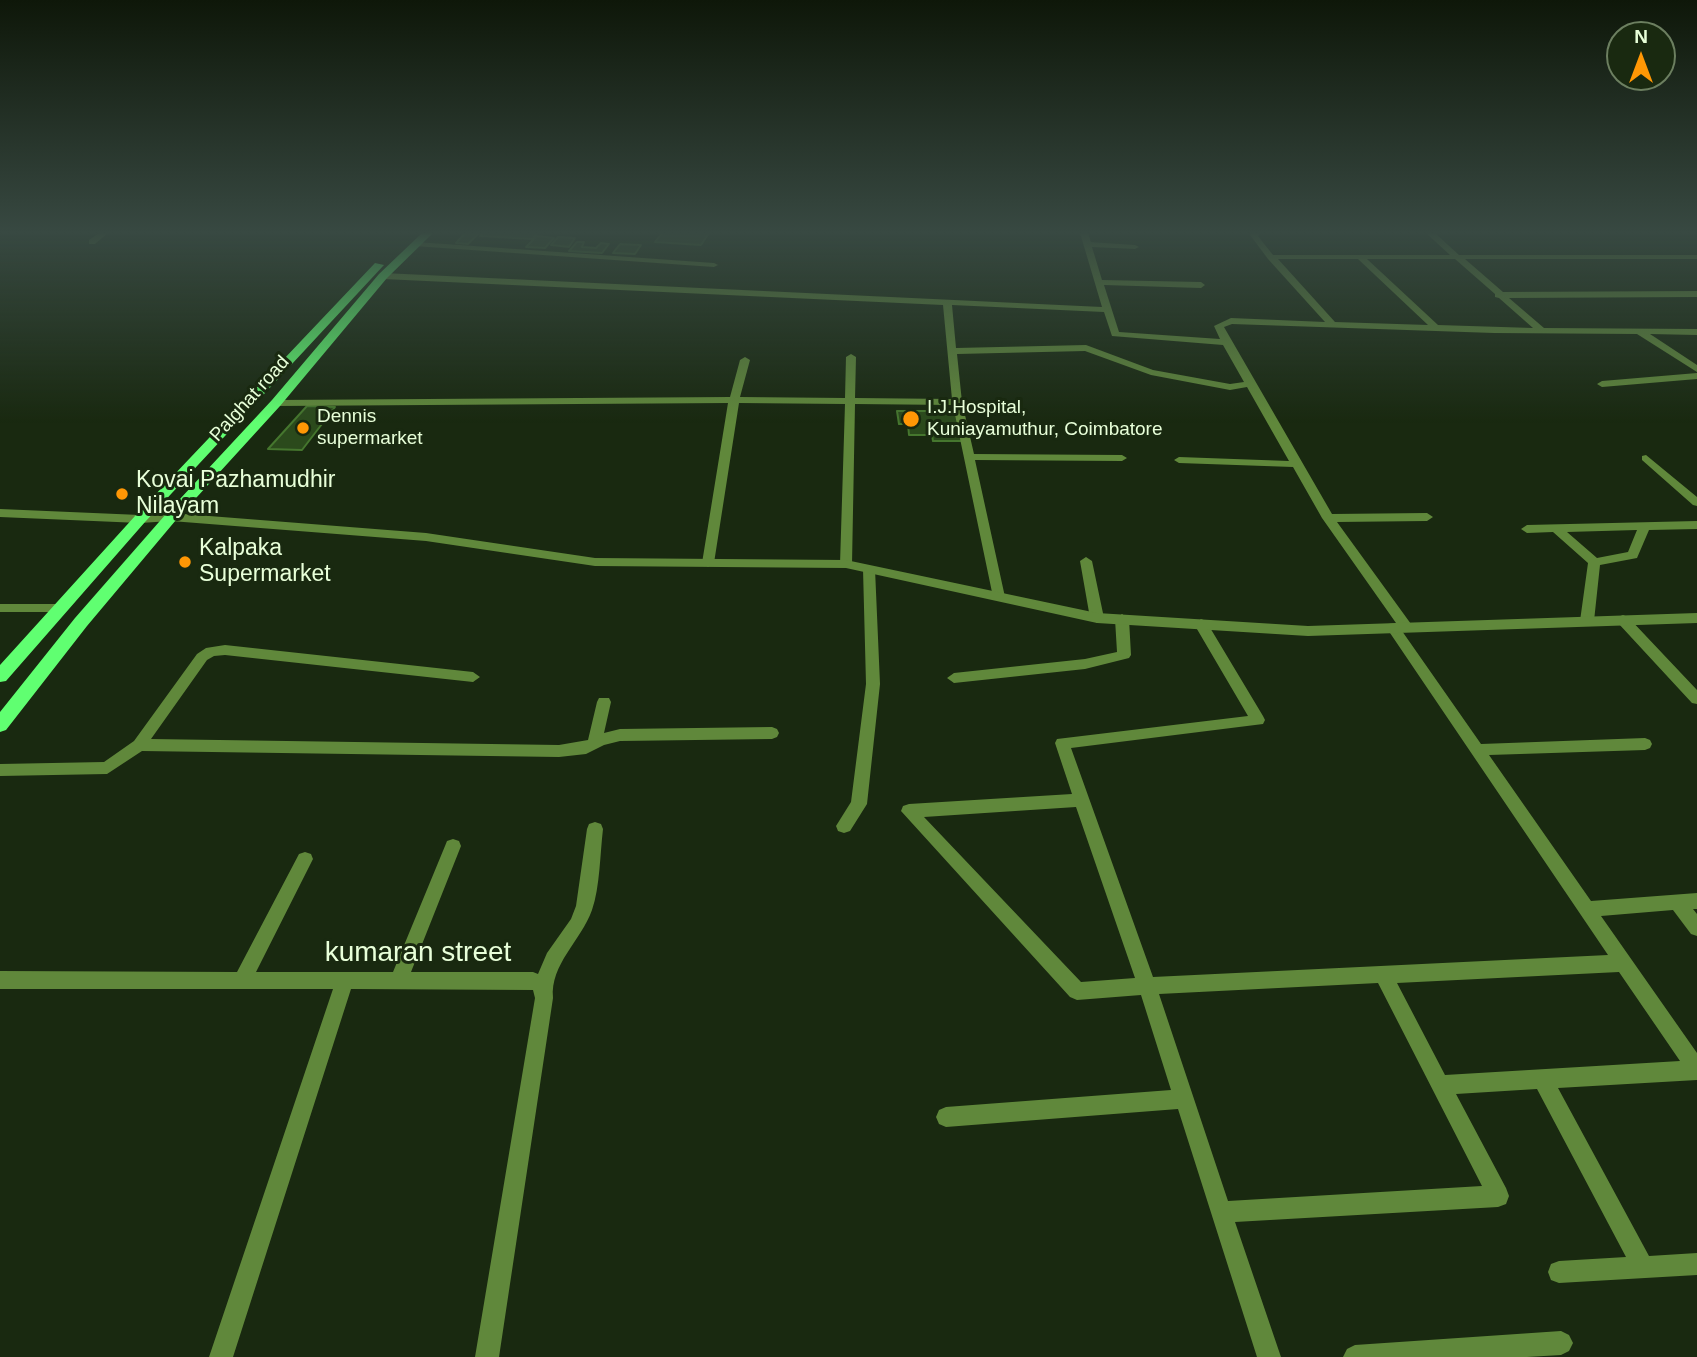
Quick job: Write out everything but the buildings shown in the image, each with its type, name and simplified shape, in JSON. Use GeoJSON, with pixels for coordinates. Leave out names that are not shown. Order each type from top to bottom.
{"type":"FeatureCollection","features":[{"type":"Feature","properties":{"kind":"main road","name":"Palghat road"},"geometry":{"type":"LineString","coordinates":[[0,676],[140,519],[349,296]]}},
{"type":"Feature","properties":{"kind":"main road","name":"Palghat road"},"geometry":{"type":"LineString","coordinates":[[0,725],[81,622],[171,517],[276,403],[366,296]]}},
{"type":"Feature","properties":{"kind":"street"},"geometry":{"type":"LineString","coordinates":[[808,296],[1108,310]]}},
{"type":"Feature","properties":{"kind":"street"},"geometry":{"type":"LineString","coordinates":[[1104,296],[1115,334],[1226,342]]}},
{"type":"Feature","properties":{"kind":"street"},"geometry":{"type":"LineString","coordinates":[[1307,296],[1332,324]]}},
{"type":"Feature","properties":{"kind":"street"},"geometry":{"type":"LineString","coordinates":[[1402,296],[1436,328]]}},
{"type":"Feature","properties":{"kind":"street"},"geometry":{"type":"LineString","coordinates":[[1499,296],[1541,330]]}},
{"type":"Feature","properties":{"kind":"street"},"geometry":{"type":"LineString","coordinates":[[947,303],[957,402],[999,597]]}},
{"type":"Feature","properties":{"kind":"street"},"geometry":{"type":"LineString","coordinates":[[1697,332],[1224,322],[1219,326],[1295,464],[1477,750],[1697,1070]]}},
{"type":"Feature","properties":{"kind":"street"},"geometry":{"type":"LineString","coordinates":[[1639,332],[1697,369]]}},
{"type":"Feature","properties":{"kind":"street"},"geometry":{"type":"LineString","coordinates":[[952,351],[1086,348],[1151,372],[1230,387],[1249,384]]}},
{"type":"Feature","properties":{"kind":"street"},"geometry":{"type":"LineString","coordinates":[[846,564],[851,357]]}},
{"type":"Feature","properties":{"kind":"street"},"geometry":{"type":"LineString","coordinates":[[708,563],[734,400],[745,360]]}},
{"type":"Feature","properties":{"kind":"street"},"geometry":{"type":"LineString","coordinates":[[1602,384],[1697,376]]}},
{"type":"Feature","properties":{"kind":"street"},"geometry":{"type":"LineString","coordinates":[[276,403],[734,400],[957,402]]}},
{"type":"Feature","properties":{"kind":"street"},"geometry":{"type":"LineString","coordinates":[[969,457],[1122,458]]}},
{"type":"Feature","properties":{"kind":"street"},"geometry":{"type":"LineString","coordinates":[[1646,458],[1697,503]]}},
{"type":"Feature","properties":{"kind":"street"},"geometry":{"type":"LineString","coordinates":[[1179,460],[1295,464]]}},
{"type":"Feature","properties":{"kind":"street"},"geometry":{"type":"LineString","coordinates":[[0,513],[140,519],[171,517],[426,537],[595,562],[846,564],[1097,618],[1122,620],[1308,631],[1697,618]]}},
{"type":"Feature","properties":{"kind":"street"},"geometry":{"type":"LineString","coordinates":[[1328,518],[1427,517]]}},
{"type":"Feature","properties":{"kind":"street"},"geometry":{"type":"LineString","coordinates":[[1528,529],[1697,525]]}},
{"type":"Feature","properties":{"kind":"street"},"geometry":{"type":"LineString","coordinates":[[1594,562],[1633,555],[1645,526]]}},
{"type":"Feature","properties":{"kind":"street"},"geometry":{"type":"LineString","coordinates":[[1556,528],[1594,562]]}},
{"type":"Feature","properties":{"kind":"street"},"geometry":{"type":"LineString","coordinates":[[1086,561],[1097,618]]}},
{"type":"Feature","properties":{"kind":"street"},"geometry":{"type":"LineString","coordinates":[[1587,621],[1594,562]]}},
{"type":"Feature","properties":{"kind":"street"},"geometry":{"type":"LineString","coordinates":[[844,826],[859,804],[873,684],[869,569]]}},
{"type":"Feature","properties":{"kind":"street"},"geometry":{"type":"LineString","coordinates":[[0,608],[60,608]]}},
{"type":"Feature","properties":{"kind":"street"},"geometry":{"type":"LineString","coordinates":[[954,678],[1085,664],[1124,655],[1122,620]]}},
{"type":"Feature","properties":{"kind":"street"},"geometry":{"type":"LineString","coordinates":[[1623,620],[1697,699]]}},
{"type":"Feature","properties":{"kind":"street"},"geometry":{"type":"LineString","coordinates":[[1201,624],[1258,720],[1062,743],[1147,986],[1269,1357]]}},
{"type":"Feature","properties":{"kind":"street"},"geometry":{"type":"LineString","coordinates":[[0,770],[107,768],[139,745],[202,657],[211,651],[225,650],[473,677]]}},
{"type":"Feature","properties":{"kind":"street"},"geometry":{"type":"LineString","coordinates":[[594,744],[604,702]]}},
{"type":"Feature","properties":{"kind":"street"},"geometry":{"type":"LineString","coordinates":[[139,745],[559,751],[586,748],[620,735],[772,733]]}},
{"type":"Feature","properties":{"kind":"street"},"geometry":{"type":"LineString","coordinates":[[1477,750],[1645,744]]}},
{"type":"Feature","properties":{"kind":"street"},"geometry":{"type":"LineString","coordinates":[[1082,800],[909,811],[1077,991],[1622,962]]}},
{"type":"Feature","properties":{"kind":"street"},"geometry":{"type":"LineString","coordinates":[[487,1357],[544,998],[543,985],[552,959],[578,924],[585,906],[594,829]]}},
{"type":"Feature","properties":{"kind":"street"},"geometry":{"type":"LineString","coordinates":[[398,981],[453,846]]}},
{"type":"Feature","properties":{"kind":"street"},"geometry":{"type":"LineString","coordinates":[[242,981],[305,859]]}},
{"type":"Feature","properties":{"kind":"street"},"geometry":{"type":"LineString","coordinates":[[1585,909],[1697,901]]}},
{"type":"Feature","properties":{"kind":"street"},"geometry":{"type":"LineString","coordinates":[[1677,902],[1697,928]]}},
{"type":"Feature","properties":{"kind":"street"},"geometry":{"type":"LineString","coordinates":[[1222,1212],[1498,1196],[1382,975]]}},
{"type":"Feature","properties":{"kind":"street","name":"kumaran street"},"geometry":{"type":"LineString","coordinates":[[0,980],[533,981],[543,985]]}},
{"type":"Feature","properties":{"kind":"street"},"geometry":{"type":"LineString","coordinates":[[221,1357],[345,981]]}},
{"type":"Feature","properties":{"kind":"street"},"geometry":{"type":"LineString","coordinates":[[1440,1085],[1697,1070]]}},
{"type":"Feature","properties":{"kind":"street"},"geometry":{"type":"LineString","coordinates":[[1542,1079],[1644,1268]]}},
{"type":"Feature","properties":{"kind":"street"},"geometry":{"type":"LineString","coordinates":[[946,1117],[1184,1100]]}},
{"type":"Feature","properties":{"kind":"street"},"geometry":{"type":"LineString","coordinates":[[1559,1272],[1697,1264]]}},
{"type":"Feature","properties":{"kind":"street"},"geometry":{"type":"LineString","coordinates":[[1355,1357],[1561,1343]]}},
{"type":"Feature","properties":{"kind":"place","name":"I.J.Hospital, Kuniayamuthur, Coimbatore"},"geometry":{"type":"Point","coordinates":[911,419]}},
{"type":"Feature","properties":{"kind":"place","name":"Dennis supermarket"},"geometry":{"type":"Point","coordinates":[303,428]}},
{"type":"Feature","properties":{"kind":"place","name":"Kovai Pazhamudhir Nilayam"},"geometry":{"type":"Point","coordinates":[122,494]}},
{"type":"Feature","properties":{"kind":"place","name":"Kalpaka Supermarket"},"geometry":{"type":"Point","coordinates":[185,562]}}]}
